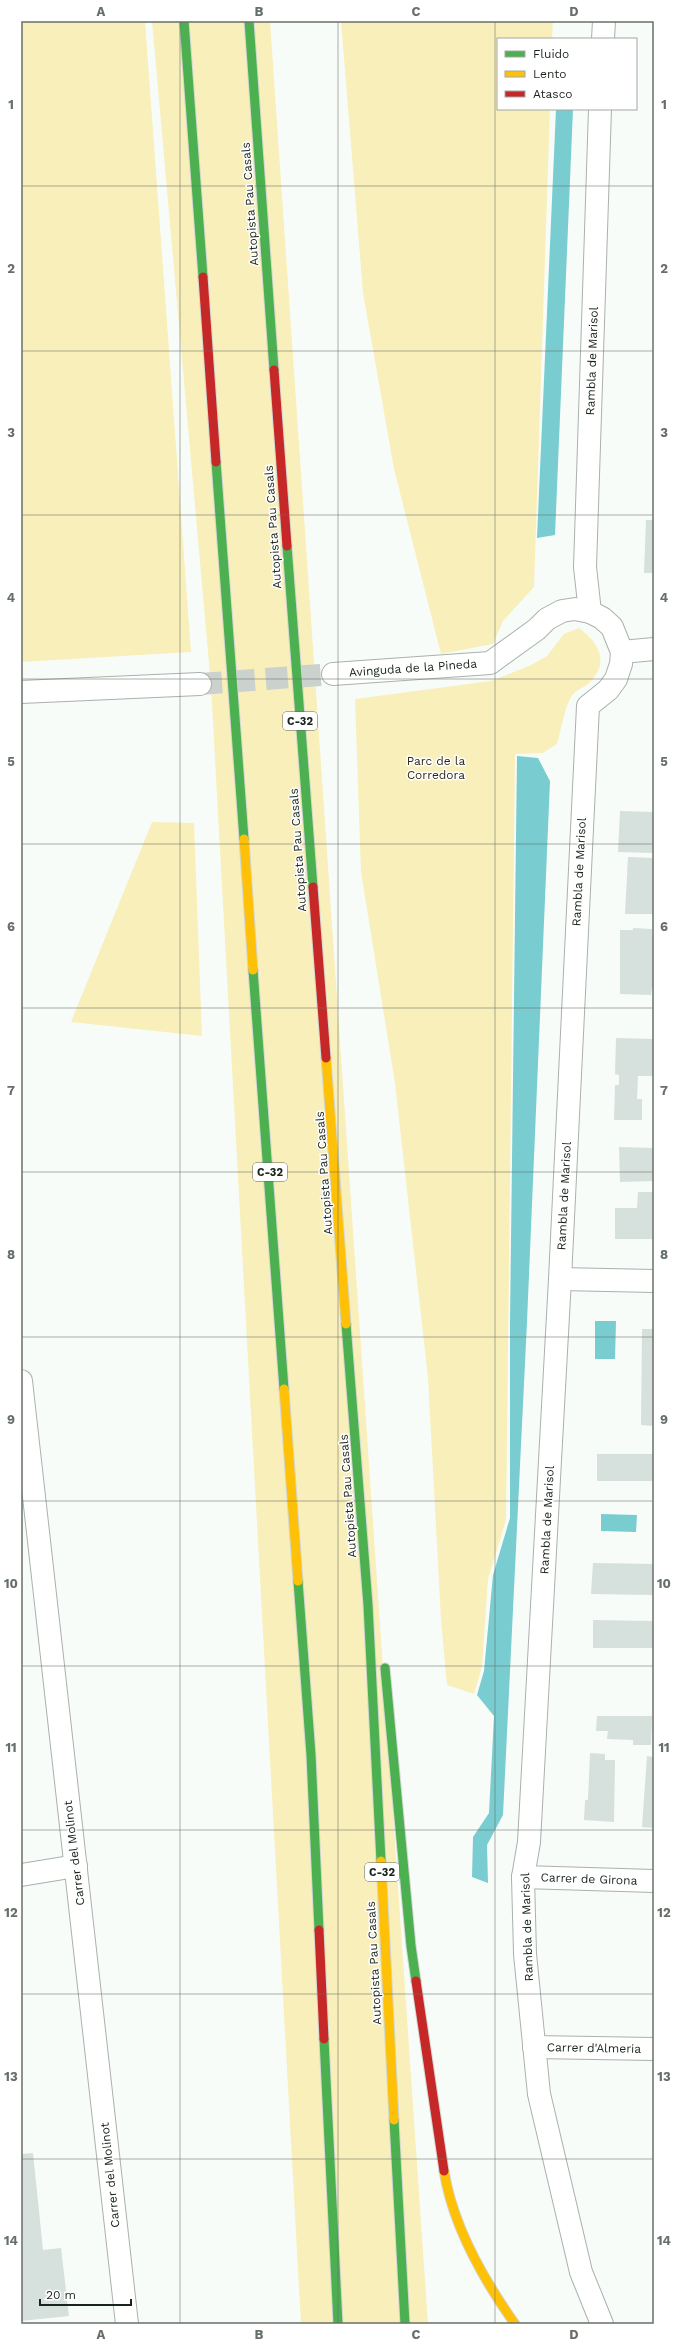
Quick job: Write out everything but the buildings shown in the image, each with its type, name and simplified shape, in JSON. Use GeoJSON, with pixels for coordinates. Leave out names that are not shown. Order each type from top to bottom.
{"type":"FeatureCollection","features":[{"type":"Feature","properties":{"kind":"highway","name":"C-32"},"geometry":{"type":"LineString","coordinates":[[184,21],[311,1754],[338,2324]]}},
{"type":"Feature","properties":{"kind":"highway","name":"Autopista Pau Casals"},"geometry":{"type":"LineString","coordinates":[[249,21],[280,463],[355,1420],[368,1605],[405,2324]]}},
{"type":"Feature","properties":{"kind":"highway"},"geometry":{"type":"LineString","coordinates":[[355,1420],[374,1553]]}},
{"type":"Feature","properties":{"kind":"highway"},"geometry":{"type":"LineString","coordinates":[[384,1655],[411,1946],[446,2183],[455,2217],[474,2259],[494,2295],[515,2324]]}},
{"type":"Feature","properties":{"kind":"street"},"geometry":{"type":"LineString","coordinates":[[603,38],[604,21]]}},
{"type":"Feature","properties":{"kind":"street","name":"Rambla de Marisol"},"geometry":{"type":"LineString","coordinates":[[590,612],[584,567],[600,110]]}},
{"type":"Feature","properties":{"kind":"street","name":"Avinguda de la Pineda"},"geometry":{"type":"LineString","coordinates":[[333,674],[490,663],[554,614],[575,609],[590,612],[602,618],[612,627],[622,652]]}},
{"type":"Feature","properties":{"kind":"street"},"geometry":{"type":"LineString","coordinates":[[622,652],[654,649]]}},
{"type":"Feature","properties":{"kind":"street","name":"Rambla de Marisol"},"geometry":{"type":"LineString","coordinates":[[602,2324],[581,2272],[539,2094],[525,1954],[523,1877],[529,1842],[560,1279],[584,760],[588,706],[608,690],[616,679],[621,664],[622,652]]}},
{"type":"Feature","properties":{"kind":"street"},"geometry":{"type":"LineString","coordinates":[[21,692],[200,684]]}},
{"type":"Feature","properties":{"kind":"street"},"geometry":{"type":"LineString","coordinates":[[560,1279],[654,1281]]}},
{"type":"Feature","properties":{"kind":"street","name":"Carrer del Molinot"},"geometry":{"type":"LineString","coordinates":[[21,1381],[127,2324]]}},
{"type":"Feature","properties":{"kind":"street"},"geometry":{"type":"LineString","coordinates":[[21,1875],[76,1866]]}},
{"type":"Feature","properties":{"kind":"street","name":"Carrer de Girona"},"geometry":{"type":"LineString","coordinates":[[523,1877],[654,1881]]}},
{"type":"Feature","properties":{"kind":"street","name":"Carrer d'Almeria"},"geometry":{"type":"LineString","coordinates":[[534,2047],[654,2049]]}},
{"type":"Feature","properties":{"kind":"green space"},"geometry":{"type":"Polygon","coordinates":[[[21,21],[145,21],[191,652],[21,662],[21,21]]]}},
{"type":"Feature","properties":{"kind":"green space"},"geometry":{"type":"Polygon","coordinates":[[[152,21],[270,21],[428,2324],[301,2324],[211,686],[152,21]]]}},
{"type":"Feature","properties":{"kind":"green space"},"geometry":{"type":"Polygon","coordinates":[[[341,21],[553,21],[552,38],[497,38],[497,110],[550,110],[534,587],[503,621],[493,644],[441,654],[394,469],[363,293],[341,21]]]}},
{"type":"Feature","properties":{"kind":"green space","name":"Parc de la Corredora"},"geometry":{"type":"Polygon","coordinates":[[[579,628],[592,640],[600,654],[601,661],[595,676],[588,684],[572,695],[557,744],[543,753],[515,754],[506,1520],[488,1579],[482,1666],[474,1694],[447,1685],[441,1620],[428,1378],[395,1083],[361,872],[355,699],[491,681],[531,665],[547,656],[564,634],[579,628]]]}},
{"type":"Feature","properties":{"kind":"green space"},"geometry":{"type":"Polygon","coordinates":[[[152,822],[194,823],[202,1036],[71,1022],[152,822]]]}},
{"type":"Feature","properties":{"kind":"water"},"geometry":{"type":"Polygon","coordinates":[[[556,110],[573,110],[555,535],[537,538],[556,110]]]}},
{"type":"Feature","properties":{"kind":"water"},"geometry":{"type":"Polygon","coordinates":[[[517,756],[538,758],[550,781],[527,1322],[503,1815],[487,1845],[488,1883],[472,1877],[473,1837],[489,1813],[494,1716],[477,1695],[484,1671],[493,1575],[510,1518],[510,1322],[517,756]]]}},
{"type":"Feature","properties":{"kind":"water"},"geometry":{"type":"Polygon","coordinates":[[[595,1321],[616,1321],[615,1359],[595,1359],[595,1321]]]}},
{"type":"Feature","properties":{"kind":"water"},"geometry":{"type":"Polygon","coordinates":[[[601,1514],[637,1515],[636,1532],[601,1531],[601,1514]]]}},
{"type":"Feature","properties":{"kind":"tunnel"},"geometry":{"type":"LineString","coordinates":[[200,684],[333,674]]}},
{"type":"Feature","properties":{"kind":"traffic: fast"},"geometry":{"type":"LineString","coordinates":[[184,21],[203,277]]}},
{"type":"Feature","properties":{"kind":"traffic: fast"},"geometry":{"type":"LineString","coordinates":[[249,21],[274,370]]}},
{"type":"Feature","properties":{"kind":"traffic: fast"},"geometry":{"type":"LineString","coordinates":[[216,462],[244,839]]}},
{"type":"Feature","properties":{"kind":"traffic: fast"},"geometry":{"type":"LineString","coordinates":[[287,546],[313,887]]}},
{"type":"Feature","properties":{"kind":"traffic: fast"},"geometry":{"type":"LineString","coordinates":[[253,970],[284,1389]]}},
{"type":"Feature","properties":{"kind":"traffic: fast"},"geometry":{"type":"LineString","coordinates":[[346,1324],[368,1605],[381,1861]]}},
{"type":"Feature","properties":{"kind":"traffic: fast"},"geometry":{"type":"LineString","coordinates":[[298,1581],[311,1755],[319,1930]]}},
{"type":"Feature","properties":{"kind":"traffic: fast"},"geometry":{"type":"LineString","coordinates":[[385,1668],[411,1946],[416,1981]]}},
{"type":"Feature","properties":{"kind":"traffic: fast"},"geometry":{"type":"LineString","coordinates":[[324,2039],[338,2324]]}},
{"type":"Feature","properties":{"kind":"traffic: fast"},"geometry":{"type":"LineString","coordinates":[[394,2120],[405,2324]]}},
{"type":"Feature","properties":{"kind":"traffic: slow"},"geometry":{"type":"LineString","coordinates":[[244,839],[253,970]]}},
{"type":"Feature","properties":{"kind":"traffic: slow"},"geometry":{"type":"LineString","coordinates":[[326,1058],[346,1324]]}},
{"type":"Feature","properties":{"kind":"traffic: slow"},"geometry":{"type":"LineString","coordinates":[[284,1389],[298,1581]]}},
{"type":"Feature","properties":{"kind":"traffic: slow"},"geometry":{"type":"LineString","coordinates":[[381,1861],[394,2120]]}},
{"type":"Feature","properties":{"kind":"traffic: slow"},"geometry":{"type":"LineString","coordinates":[[444,2171],[454,2212],[471,2252],[481,2271],[515,2324]]}},
{"type":"Feature","properties":{"kind":"traffic: jam"},"geometry":{"type":"LineString","coordinates":[[203,277],[216,462]]}},
{"type":"Feature","properties":{"kind":"traffic: jam"},"geometry":{"type":"LineString","coordinates":[[274,370],[287,546]]}},
{"type":"Feature","properties":{"kind":"traffic: jam"},"geometry":{"type":"LineString","coordinates":[[313,887],[326,1058]]}},
{"type":"Feature","properties":{"kind":"traffic: jam"},"geometry":{"type":"LineString","coordinates":[[319,1930],[324,2039]]}},
{"type":"Feature","properties":{"kind":"traffic: jam"},"geometry":{"type":"LineString","coordinates":[[416,1981],[444,2171]]}}]}
